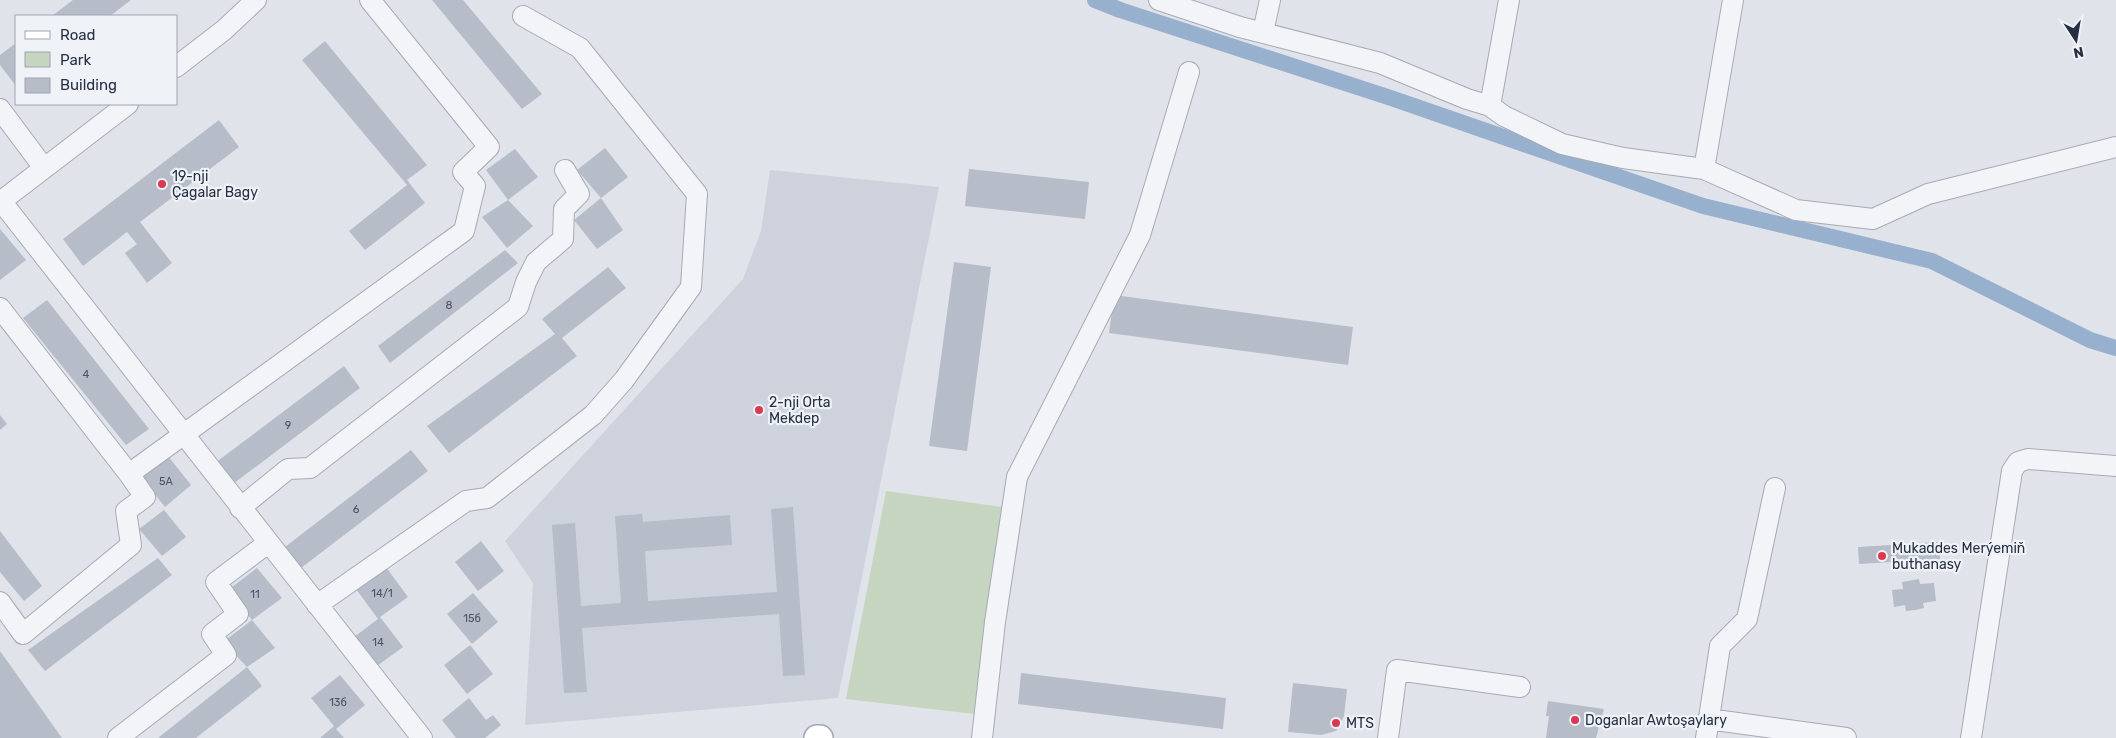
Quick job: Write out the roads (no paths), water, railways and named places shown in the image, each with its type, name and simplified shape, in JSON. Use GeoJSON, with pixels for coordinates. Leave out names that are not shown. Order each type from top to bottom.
{"type":"FeatureCollection","features":[{"type":"Feature","properties":{"kind":"street"},"geometry":{"type":"LineString","coordinates":[[178,65],[224,30],[256,0]]}},
{"type":"Feature","properties":{"kind":"street"},"geometry":{"type":"LineString","coordinates":[[129,474],[464,231],[475,186],[463,172],[489,147],[370,0]]}},
{"type":"Feature","properties":{"kind":"street"},"geometry":{"type":"LineString","coordinates":[[1159,0],[1240,27],[1380,63],[1467,99],[1490,106],[1504,116],[1562,144],[1623,158],[1704,169],[1796,210],[1873,219],[1928,194],[2116,147]]}},
{"type":"Feature","properties":{"kind":"street"},"geometry":{"type":"LineString","coordinates":[[1263,32],[1270,0]]}},
{"type":"Feature","properties":{"kind":"street"},"geometry":{"type":"LineString","coordinates":[[1490,106],[1509,0]]}},
{"type":"Feature","properties":{"kind":"street"},"geometry":{"type":"LineString","coordinates":[[1704,169],[1733,0]]}},
{"type":"Feature","properties":{"kind":"street"},"geometry":{"type":"LineString","coordinates":[[317,605],[466,501],[487,498],[593,415],[624,380],[691,287],[697,194],[580,48],[523,16]]}},
{"type":"Feature","properties":{"kind":"street"},"geometry":{"type":"LineString","coordinates":[[982,738],[995,622],[1017,477],[1140,236],[1189,72]]}},
{"type":"Feature","properties":{"kind":"street"},"geometry":{"type":"LineString","coordinates":[[127,105],[1,202],[182,435],[422,738]]}},
{"type":"Feature","properties":{"kind":"street"},"geometry":{"type":"LineString","coordinates":[[0,109],[44,168]]}},
{"type":"Feature","properties":{"kind":"street"},"geometry":{"type":"LineString","coordinates":[[240,508],[288,469],[310,468],[518,307],[526,282],[536,262],[563,239],[564,209],[579,194],[565,170]]}},
{"type":"Feature","properties":{"kind":"street"},"geometry":{"type":"LineString","coordinates":[[0,308],[145,497],[126,511],[131,545],[23,634],[0,602]]}},
{"type":"Feature","properties":{"kind":"street"},"geometry":{"type":"LineString","coordinates":[[1971,738],[2012,471],[2018,462],[2028,460],[2116,466]]}},
{"type":"Feature","properties":{"kind":"street"},"geometry":{"type":"LineString","coordinates":[[1775,488],[1747,619],[1720,646],[1707,729],[1846,738]]}},
{"type":"Feature","properties":{"kind":"street"},"geometry":{"type":"LineString","coordinates":[[118,738],[226,656],[212,634],[238,614],[216,582],[268,543]]}},
{"type":"Feature","properties":{"kind":"street"},"geometry":{"type":"LineString","coordinates":[[1388,738],[1397,670],[1520,687]]}},
{"type":"Feature","properties":{"kind":"waterway"},"geometry":{"type":"LineString","coordinates":[[1095,0],[1120,10],[1391,98],[1703,206],[1932,261],[2090,340],[2116,348]]}},
{"type":"Feature","properties":{"kind":"place","name":"19-nji Çagalar Bagy"},"geometry":{"type":"Point","coordinates":[162,184]}},
{"type":"Feature","properties":{"kind":"place","name":"2-nji Orta Mekdep"},"geometry":{"type":"Point","coordinates":[759,410]}},
{"type":"Feature","properties":{"kind":"place","name":"Mukaddes Merýemiň buthanasy"},"geometry":{"type":"Point","coordinates":[1882,556]}},
{"type":"Feature","properties":{"kind":"place","name":"Doganlar Awtoşaylary"},"geometry":{"type":"Point","coordinates":[1575,720]}},
{"type":"Feature","properties":{"kind":"place","name":"MTS"},"geometry":{"type":"Point","coordinates":[1336,723]}}]}
